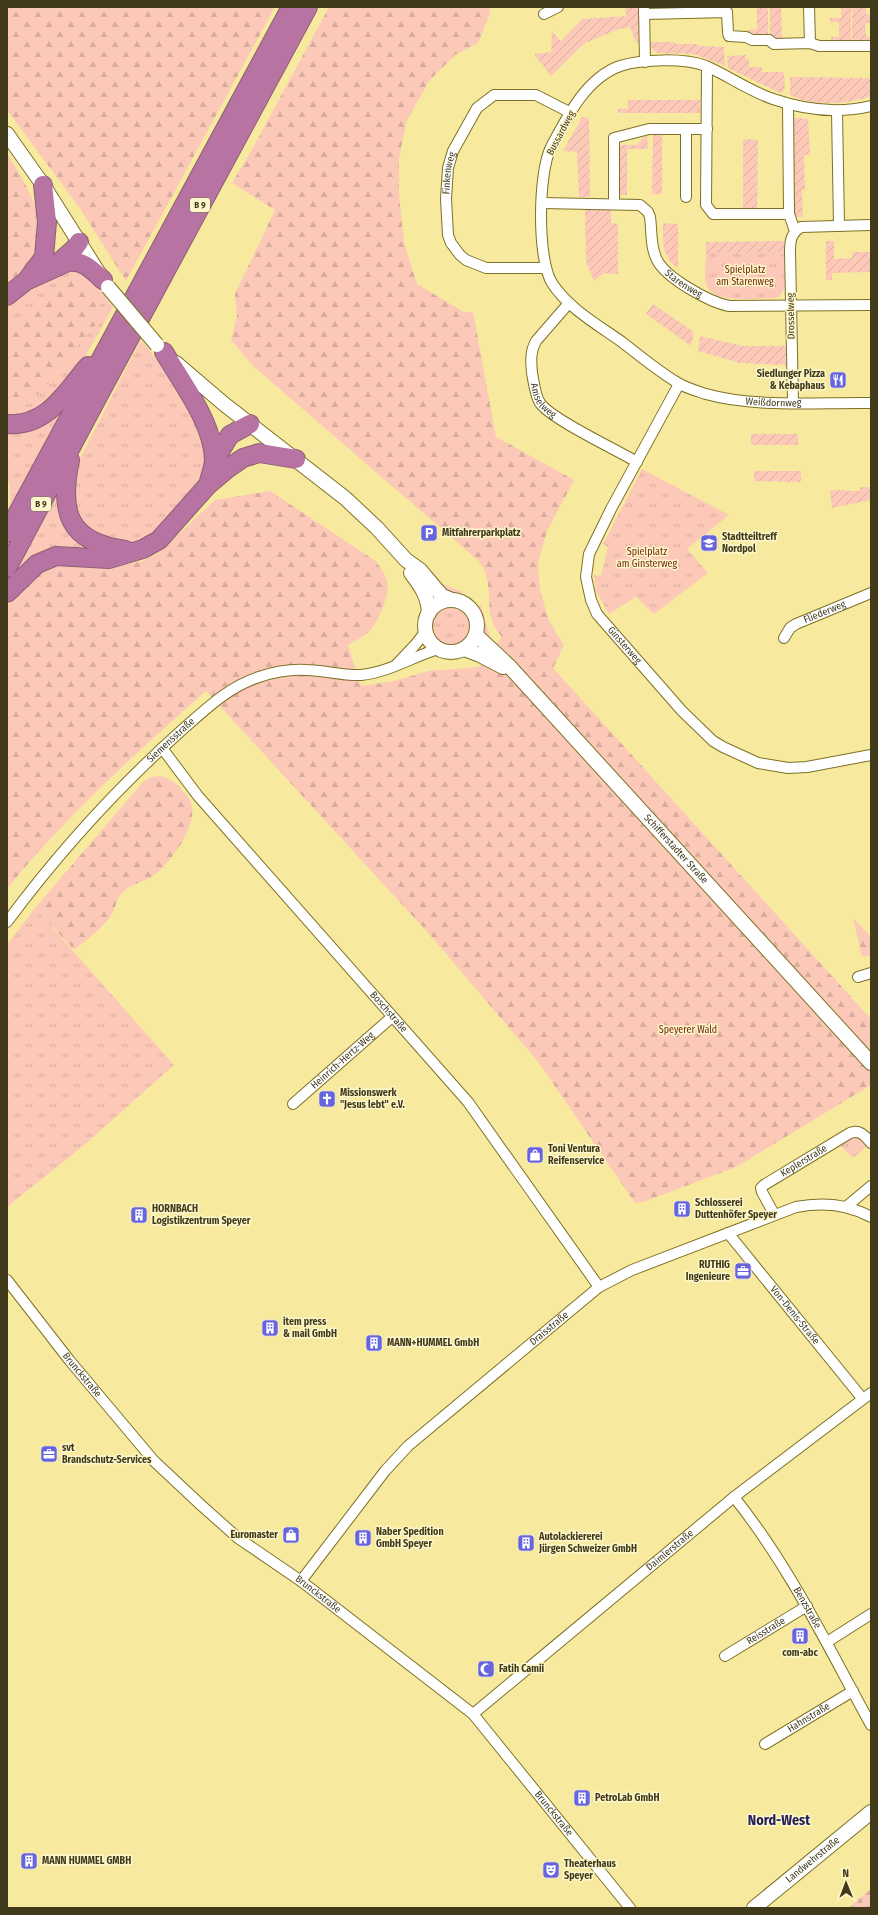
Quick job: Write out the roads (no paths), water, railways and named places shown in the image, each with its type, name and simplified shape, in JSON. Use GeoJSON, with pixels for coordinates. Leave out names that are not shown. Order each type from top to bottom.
{"type":"FeatureCollection","features":[{"type":"Feature","properties":{"kind":"highway","name":"B 9"},"geometry":{"type":"LineString","coordinates":[[7,533],[291,7]]}},
{"type":"Feature","properties":{"kind":"highway","name":"B 9"},"geometry":{"type":"LineString","coordinates":[[7,568],[308,7]]}},
{"type":"Feature","properties":{"kind":"highway"},"geometry":{"type":"LineString","coordinates":[[43,185],[47,222],[46,264]]}},
{"type":"Feature","properties":{"kind":"highway"},"geometry":{"type":"LineString","coordinates":[[7,296],[46,264],[74,249],[79,242]]}},
{"type":"Feature","properties":{"kind":"highway"},"geometry":{"type":"LineString","coordinates":[[46,264],[76,261],[85,264],[106,283]]}},
{"type":"Feature","properties":{"kind":"highway"},"geometry":{"type":"LineString","coordinates":[[7,424],[17,425],[34,421],[49,412],[113,336]]}},
{"type":"Feature","properties":{"kind":"highway"},"geometry":{"type":"LineString","coordinates":[[160,349],[204,422],[220,465]]}},
{"type":"Feature","properties":{"kind":"highway"},"geometry":{"type":"LineString","coordinates":[[7,593],[37,564],[56,556],[109,558],[134,552],[159,540],[208,485],[220,465],[230,435],[250,424]]}},
{"type":"Feature","properties":{"kind":"highway"},"geometry":{"type":"LineString","coordinates":[[75,439],[66,480],[65,499],[68,513],[75,527],[89,540],[105,548],[134,552]]}},
{"type":"Feature","properties":{"kind":"highway"},"geometry":{"type":"LineString","coordinates":[[220,465],[259,453],[296,459]]}},
{"type":"Feature","properties":{"kind":"main road"},"geometry":{"type":"LineString","coordinates":[[7,134],[43,185],[106,283],[160,349],[187,374],[345,498],[406,560],[420,570],[442,596],[462,602],[472,610],[478,622],[476,635],[473,642],[464,649],[453,652],[438,649],[428,638],[425,624],[429,613],[428,601],[421,586],[412,574],[406,560]]}},
{"type":"Feature","properties":{"kind":"main road"},"geometry":{"type":"LineString","coordinates":[[429,613],[439,603],[452,600]]}},
{"type":"Feature","properties":{"kind":"main road","name":"Schifferstadter Straße"},"geometry":{"type":"LineString","coordinates":[[476,635],[509,666],[818,1006],[844,1032],[871,1064]]}},
{"type":"Feature","properties":{"kind":"main road","name":"Schifferstadter Straße"},"geometry":{"type":"LineString","coordinates":[[464,649],[480,654],[500,665],[532,692]]}},
{"type":"Feature","properties":{"kind":"main road","name":"Landwehrstraße"},"geometry":{"type":"LineString","coordinates":[[754,1908],[871,1812]]}},
{"type":"Feature","properties":{"kind":"street"},"geometry":{"type":"LineString","coordinates":[[544,14],[558,7]]}},
{"type":"Feature","properties":{"kind":"street"},"geometry":{"type":"LineString","coordinates":[[810,7],[810,43]]}},
{"type":"Feature","properties":{"kind":"street"},"geometry":{"type":"LineString","coordinates":[[645,62],[644,10],[727,9],[729,36],[746,37],[752,40],[769,40],[774,44],[810,43],[819,46],[871,46]]}},
{"type":"Feature","properties":{"kind":"street","name":"Bussardweg"},"geometry":{"type":"LineString","coordinates":[[679,384],[569,303],[552,283],[546,268],[543,247],[542,181],[545,163],[550,150],[571,113],[593,82],[620,66],[645,62],[688,62],[707,67],[758,93],[788,104],[815,110],[837,111],[871,106]]}},
{"type":"Feature","properties":{"kind":"street"},"geometry":{"type":"LineString","coordinates":[[707,67],[706,205],[714,214],[789,214]]}},
{"type":"Feature","properties":{"kind":"street","name":"Finkenweg"},"geometry":{"type":"LineString","coordinates":[[546,268],[486,268],[466,260],[460,255],[451,243],[448,235],[446,199],[448,168],[452,151],[477,108],[494,95],[536,95],[571,113]]}},
{"type":"Feature","properties":{"kind":"street"},"geometry":{"type":"LineString","coordinates":[[788,104],[789,214],[796,230],[801,227],[871,225]]}},
{"type":"Feature","properties":{"kind":"street"},"geometry":{"type":"LineString","coordinates":[[837,111],[839,226]]}},
{"type":"Feature","properties":{"kind":"street"},"geometry":{"type":"LineString","coordinates":[[614,203],[614,138],[649,129],[706,129]]}},
{"type":"Feature","properties":{"kind":"street"},"geometry":{"type":"LineString","coordinates":[[686,129],[686,197]]}},
{"type":"Feature","properties":{"kind":"street","name":"Starenweg"},"geometry":{"type":"LineString","coordinates":[[542,203],[635,203],[644,208],[650,217],[652,241],[657,260],[672,275],[704,298],[729,306],[871,304]]}},
{"type":"Feature","properties":{"kind":"street","name":"Drosselweg"},"geometry":{"type":"LineString","coordinates":[[793,402],[790,252],[792,237],[796,230]]}},
{"type":"Feature","properties":{"kind":"street","name":"Amselweg"},"geometry":{"type":"LineString","coordinates":[[569,303],[536,341],[532,348],[532,370],[539,402],[552,415],[637,462]]}},
{"type":"Feature","properties":{"kind":"street","name":"Weißdornweg"},"geometry":{"type":"LineString","coordinates":[[679,384],[728,399],[747,402],[871,403]]}},
{"type":"Feature","properties":{"kind":"street","name":"Ginsterweg"},"geometry":{"type":"LineString","coordinates":[[679,384],[594,542],[586,568],[591,600],[603,623],[699,729],[723,747],[758,763],[788,768],[808,767],[871,755]]}},
{"type":"Feature","properties":{"kind":"street","name":"Fliederweg"},"geometry":{"type":"LineString","coordinates":[[784,638],[790,628],[796,624],[871,593]]}},
{"type":"Feature","properties":{"kind":"street"},"geometry":{"type":"LineString","coordinates":[[392,668],[416,645],[426,631]]}},
{"type":"Feature","properties":{"kind":"street","name":"Siemensstraße"},"geometry":{"type":"LineString","coordinates":[[7,922],[63,850],[84,827],[162,748],[233,688],[258,677],[280,671],[307,670],[360,675],[392,668],[438,649]]}},
{"type":"Feature","properties":{"kind":"street","name":"Boschstraße"},"geometry":{"type":"LineString","coordinates":[[162,748],[198,796],[468,1102],[599,1287]]}},
{"type":"Feature","properties":{"kind":"street"},"geometry":{"type":"LineString","coordinates":[[858,977],[871,973]]}},
{"type":"Feature","properties":{"kind":"street","name":"Heinrich-Hertz-Weg"},"geometry":{"type":"LineString","coordinates":[[293,1104],[392,1017]]}},
{"type":"Feature","properties":{"kind":"street","name":"Keplerstraße"},"geometry":{"type":"LineString","coordinates":[[774,1214],[762,1192],[761,1188],[764,1185],[850,1133],[858,1131],[862,1133],[871,1143]]}},
{"type":"Feature","properties":{"kind":"street"},"geometry":{"type":"LineString","coordinates":[[847,1206],[871,1186]]}},
{"type":"Feature","properties":{"kind":"street","name":"Draisstraße"},"geometry":{"type":"LineString","coordinates":[[301,1581],[385,1471],[408,1446],[599,1287],[632,1270],[728,1234],[774,1214],[808,1204],[847,1206],[871,1217]]}},
{"type":"Feature","properties":{"kind":"street","name":"Von-Denis-Straße"},"geometry":{"type":"LineString","coordinates":[[728,1234],[867,1395]]}},
{"type":"Feature","properties":{"kind":"street","name":"Brunckstraße"},"geometry":{"type":"LineString","coordinates":[[7,1280],[70,1361],[154,1461],[238,1538],[301,1581],[472,1714],[630,1908]]}},
{"type":"Feature","properties":{"kind":"street","name":"Daimlerstraße"},"geometry":{"type":"LineString","coordinates":[[472,1714],[734,1497],[867,1395]]}},
{"type":"Feature","properties":{"kind":"street","name":"Benzstraße"},"geometry":{"type":"LineString","coordinates":[[734,1497],[779,1559],[827,1642],[871,1725]]}},
{"type":"Feature","properties":{"kind":"street","name":"Reisstraße"},"geometry":{"type":"LineString","coordinates":[[725,1656],[807,1606]]}},
{"type":"Feature","properties":{"kind":"street"},"geometry":{"type":"LineString","coordinates":[[827,1642],[871,1614]]}},
{"type":"Feature","properties":{"kind":"street","name":"Hahnstraße"},"geometry":{"type":"LineString","coordinates":[[765,1744],[852,1691]]}},
{"type":"Feature","properties":{"kind":"place","name":"Siedlunger Pizza & Kebaphaus"},"geometry":{"type":"Point","coordinates":[838,380]}},
{"type":"Feature","properties":{"kind":"place","name":"Mitfahrerparkplatz"},"geometry":{"type":"Point","coordinates":[429,533]}},
{"type":"Feature","properties":{"kind":"place","name":"Stadtteiltreff Nordpol"},"geometry":{"type":"Point","coordinates":[709,543]}},
{"type":"Feature","properties":{"kind":"place","name":"Missionswerk \"Jesus lebt\" e.V."},"geometry":{"type":"Point","coordinates":[327,1099]}},
{"type":"Feature","properties":{"kind":"place","name":"Toni Ventura Reifenservice"},"geometry":{"type":"Point","coordinates":[535,1155]}},
{"type":"Feature","properties":{"kind":"place","name":"Schlosserei Duttenhöfer Speyer"},"geometry":{"type":"Point","coordinates":[682,1209]}},
{"type":"Feature","properties":{"kind":"place","name":"HORNBACH Logistikzentrum Speyer"},"geometry":{"type":"Point","coordinates":[139,1215]}},
{"type":"Feature","properties":{"kind":"place","name":"RUTHIG Ingenieure"},"geometry":{"type":"Point","coordinates":[743,1271]}},
{"type":"Feature","properties":{"kind":"place","name":"item press & mail GmbH"},"geometry":{"type":"Point","coordinates":[270,1328]}},
{"type":"Feature","properties":{"kind":"place","name":"MANN+HUMMEL GmbH"},"geometry":{"type":"Point","coordinates":[374,1343]}},
{"type":"Feature","properties":{"kind":"place","name":"svt Brandschutz-Services"},"geometry":{"type":"Point","coordinates":[49,1454]}},
{"type":"Feature","properties":{"kind":"place","name":"Euromaster"},"geometry":{"type":"Point","coordinates":[291,1535]}},
{"type":"Feature","properties":{"kind":"place","name":"Naber Spedition GmbH Speyer"},"geometry":{"type":"Point","coordinates":[363,1538]}},
{"type":"Feature","properties":{"kind":"place","name":"Autolackiererei Jürgen Schweizer GmbH"},"geometry":{"type":"Point","coordinates":[526,1543]}},
{"type":"Feature","properties":{"kind":"place","name":"com-abc"},"geometry":{"type":"Point","coordinates":[800,1636]}},
{"type":"Feature","properties":{"kind":"place","name":"Fatih Camii"},"geometry":{"type":"Point","coordinates":[486,1669]}},
{"type":"Feature","properties":{"kind":"place","name":"PetroLab GmbH"},"geometry":{"type":"Point","coordinates":[582,1798]}},
{"type":"Feature","properties":{"kind":"place","name":"MANN HUMMEL GMBH"},"geometry":{"type":"Point","coordinates":[29,1861]}},
{"type":"Feature","properties":{"kind":"place","name":"Theaterhaus Speyer"},"geometry":{"type":"Point","coordinates":[551,1870]}},
{"type":"Feature","properties":{"kind":"district","name":"Nord-West"},"geometry":{"type":"Point","coordinates":[779,1820]}},
{"type":"Feature","properties":{"kind":"park label","name":"Spielplatz am Starenweg"},"geometry":{"type":"Point","coordinates":[745,276]}},
{"type":"Feature","properties":{"kind":"park label","name":"Spielplatz am Ginsterweg"},"geometry":{"type":"Point","coordinates":[647,558]}},
{"type":"Feature","properties":{"kind":"park label","name":"Speyerer Wald"},"geometry":{"type":"Point","coordinates":[688,1030]}}]}
